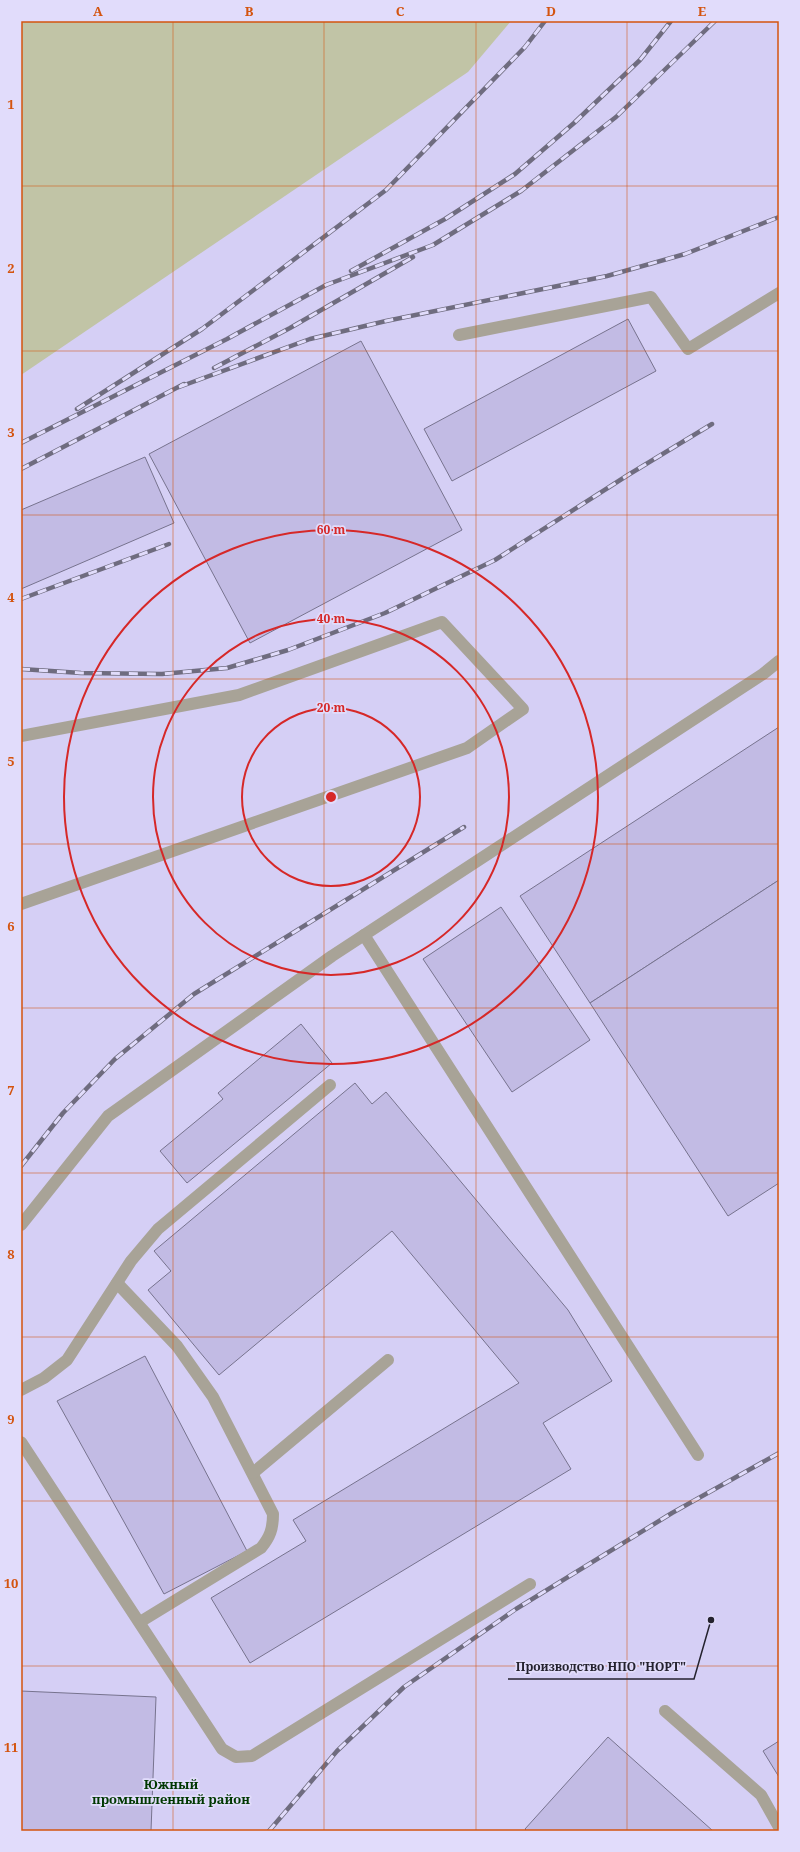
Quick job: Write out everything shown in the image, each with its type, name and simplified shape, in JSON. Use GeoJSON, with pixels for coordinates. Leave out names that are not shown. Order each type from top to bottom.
{"type":"FeatureCollection","features":[{"type":"Feature","properties":{"kind":"lane"},"geometry":{"type":"LineString","coordinates":[[459,335],[651,297],[688,349],[779,293]]}},
{"type":"Feature","properties":{"kind":"lane"},"geometry":{"type":"LineString","coordinates":[[21,736],[239,695],[442,622],[523,709],[467,748],[21,904]]}},
{"type":"Feature","properties":{"kind":"lane"},"geometry":{"type":"LineString","coordinates":[[21,1225],[108,1116],[364,935],[763,674],[779,661]]}},
{"type":"Feature","properties":{"kind":"lane"},"geometry":{"type":"LineString","coordinates":[[364,935],[698,1455]]}},
{"type":"Feature","properties":{"kind":"lane"},"geometry":{"type":"LineString","coordinates":[[21,1390],[44,1378],[67,1360],[140,1249],[158,1229],[330,1084]]}},
{"type":"Feature","properties":{"kind":"lane"},"geometry":{"type":"LineString","coordinates":[[117,1283],[177,1346],[195,1370],[213,1397],[273,1514],[273,1527],[270,1537],[261,1548],[140,1622]]}},
{"type":"Feature","properties":{"kind":"lane"},"geometry":{"type":"LineString","coordinates":[[253,1473],[388,1360]]}},
{"type":"Feature","properties":{"kind":"lane"},"geometry":{"type":"LineString","coordinates":[[21,1442],[222,1749],[229,1755],[244,1758],[252,1756],[530,1584]]}},
{"type":"Feature","properties":{"kind":"lane"},"geometry":{"type":"LineString","coordinates":[[665,1711],[761,1795],[779,1826]]}},
{"type":"Feature","properties":{"kind":"shaded area"},"geometry":{"type":"Polygon","coordinates":[[[21,21],[779,21],[779,1831],[21,1831],[21,21]]]}},
{"type":"Feature","properties":{"kind":"green space"},"geometry":{"type":"Polygon","coordinates":[[[21,21],[511,21],[468,72],[21,375],[21,21]]]}},
{"type":"Feature","properties":{"kind":"building"},"geometry":{"type":"Polygon","coordinates":[[[628,319],[656,371],[452,481],[424,429],[628,319]]]}},
{"type":"Feature","properties":{"kind":"building"},"geometry":{"type":"Polygon","coordinates":[[[361,341],[462,530],[250,643],[149,454],[361,341]]]}},
{"type":"Feature","properties":{"kind":"building"},"geometry":{"type":"Polygon","coordinates":[[[145,457],[174,523],[21,589],[21,510],[145,457]]]}},
{"type":"Feature","properties":{"kind":"building"},"geometry":{"type":"Polygon","coordinates":[[[779,727],[779,880],[590,1003],[520,896],[779,727]]]}},
{"type":"Feature","properties":{"kind":"building"},"geometry":{"type":"Polygon","coordinates":[[[779,880],[779,1183],[728,1216],[590,1003],[779,880]]]}},
{"type":"Feature","properties":{"kind":"building"},"geometry":{"type":"Polygon","coordinates":[[[501,907],[590,1040],[512,1092],[423,959],[501,907]]]}},
{"type":"Feature","properties":{"kind":"building"},"geometry":{"type":"Polygon","coordinates":[[[301,1024],[332,1063],[187,1183],[160,1151],[223,1099],[218,1093],[301,1024]]]}},
{"type":"Feature","properties":{"kind":"building"},"geometry":{"type":"Polygon","coordinates":[[[355,1083],[372,1104],[386,1092],[568,1310],[612,1381],[543,1423],[571,1469],[250,1663],[211,1598],[306,1541],[293,1520],[519,1383],[392,1231],[219,1375],[148,1290],[171,1271],[154,1251],[355,1083]]]}},
{"type":"Feature","properties":{"kind":"building"},"geometry":{"type":"Polygon","coordinates":[[[145,1356],[247,1551],[164,1594],[57,1401],[145,1356]]]}},
{"type":"Feature","properties":{"kind":"building"},"geometry":{"type":"Polygon","coordinates":[[[21,1691],[156,1697],[151,1831],[21,1831],[21,1691]]]}},
{"type":"Feature","properties":{"kind":"building"},"geometry":{"type":"Polygon","coordinates":[[[608,1737],[713,1831],[527,1831],[525,1829],[608,1737]]]}},
{"type":"Feature","properties":{"kind":"building"},"geometry":{"type":"Polygon","coordinates":[[[779,1741],[779,1777],[763,1751],[779,1741]]]}},
{"type":"Feature","properties":{"kind":"railway"},"geometry":{"type":"LineString","coordinates":[[77,409],[202,329],[386,190],[525,47],[545,21]]}},
{"type":"Feature","properties":{"kind":"railway"},"geometry":{"type":"LineString","coordinates":[[351,271],[445,219],[515,174],[574,123],[640,60],[671,21]]}},
{"type":"Feature","properties":{"kind":"railway"},"geometry":{"type":"LineString","coordinates":[[21,443],[227,339],[326,285],[433,245],[521,191],[616,117],[715,21]]}},
{"type":"Feature","properties":{"kind":"railway"},"geometry":{"type":"LineString","coordinates":[[179,387],[310,339],[386,321],[607,276],[685,254],[779,217]]}},
{"type":"Feature","properties":{"kind":"railway"},"geometry":{"type":"LineString","coordinates":[[214,368],[290,328],[413,257]]}},
{"type":"Feature","properties":{"kind":"railway"},"geometry":{"type":"LineString","coordinates":[[21,469],[184,384]]}},
{"type":"Feature","properties":{"kind":"railway"},"geometry":{"type":"LineString","coordinates":[[21,669],[81,673],[162,674],[227,668],[288,650],[385,613],[495,560],[628,475],[712,424]]}},
{"type":"Feature","properties":{"kind":"railway"},"geometry":{"type":"LineString","coordinates":[[21,599],[169,544]]}},
{"type":"Feature","properties":{"kind":"railway"},"geometry":{"type":"LineString","coordinates":[[21,1166],[63,1113],[115,1059],[194,994],[464,827]]}},
{"type":"Feature","properties":{"kind":"railway"},"geometry":{"type":"LineString","coordinates":[[269,1831],[337,1751],[404,1687],[516,1609],[672,1513],[779,1453]]}},
{"type":"Feature","properties":{"kind":"place","name":"Производство НПО \"НОРТ\""},"geometry":{"type":"Point","coordinates":[711,1620]}},
{"type":"Feature","properties":{"kind":"district","name":"Южный промышленный район"},"geometry":{"type":"Point","coordinates":[171,1792]}}]}
